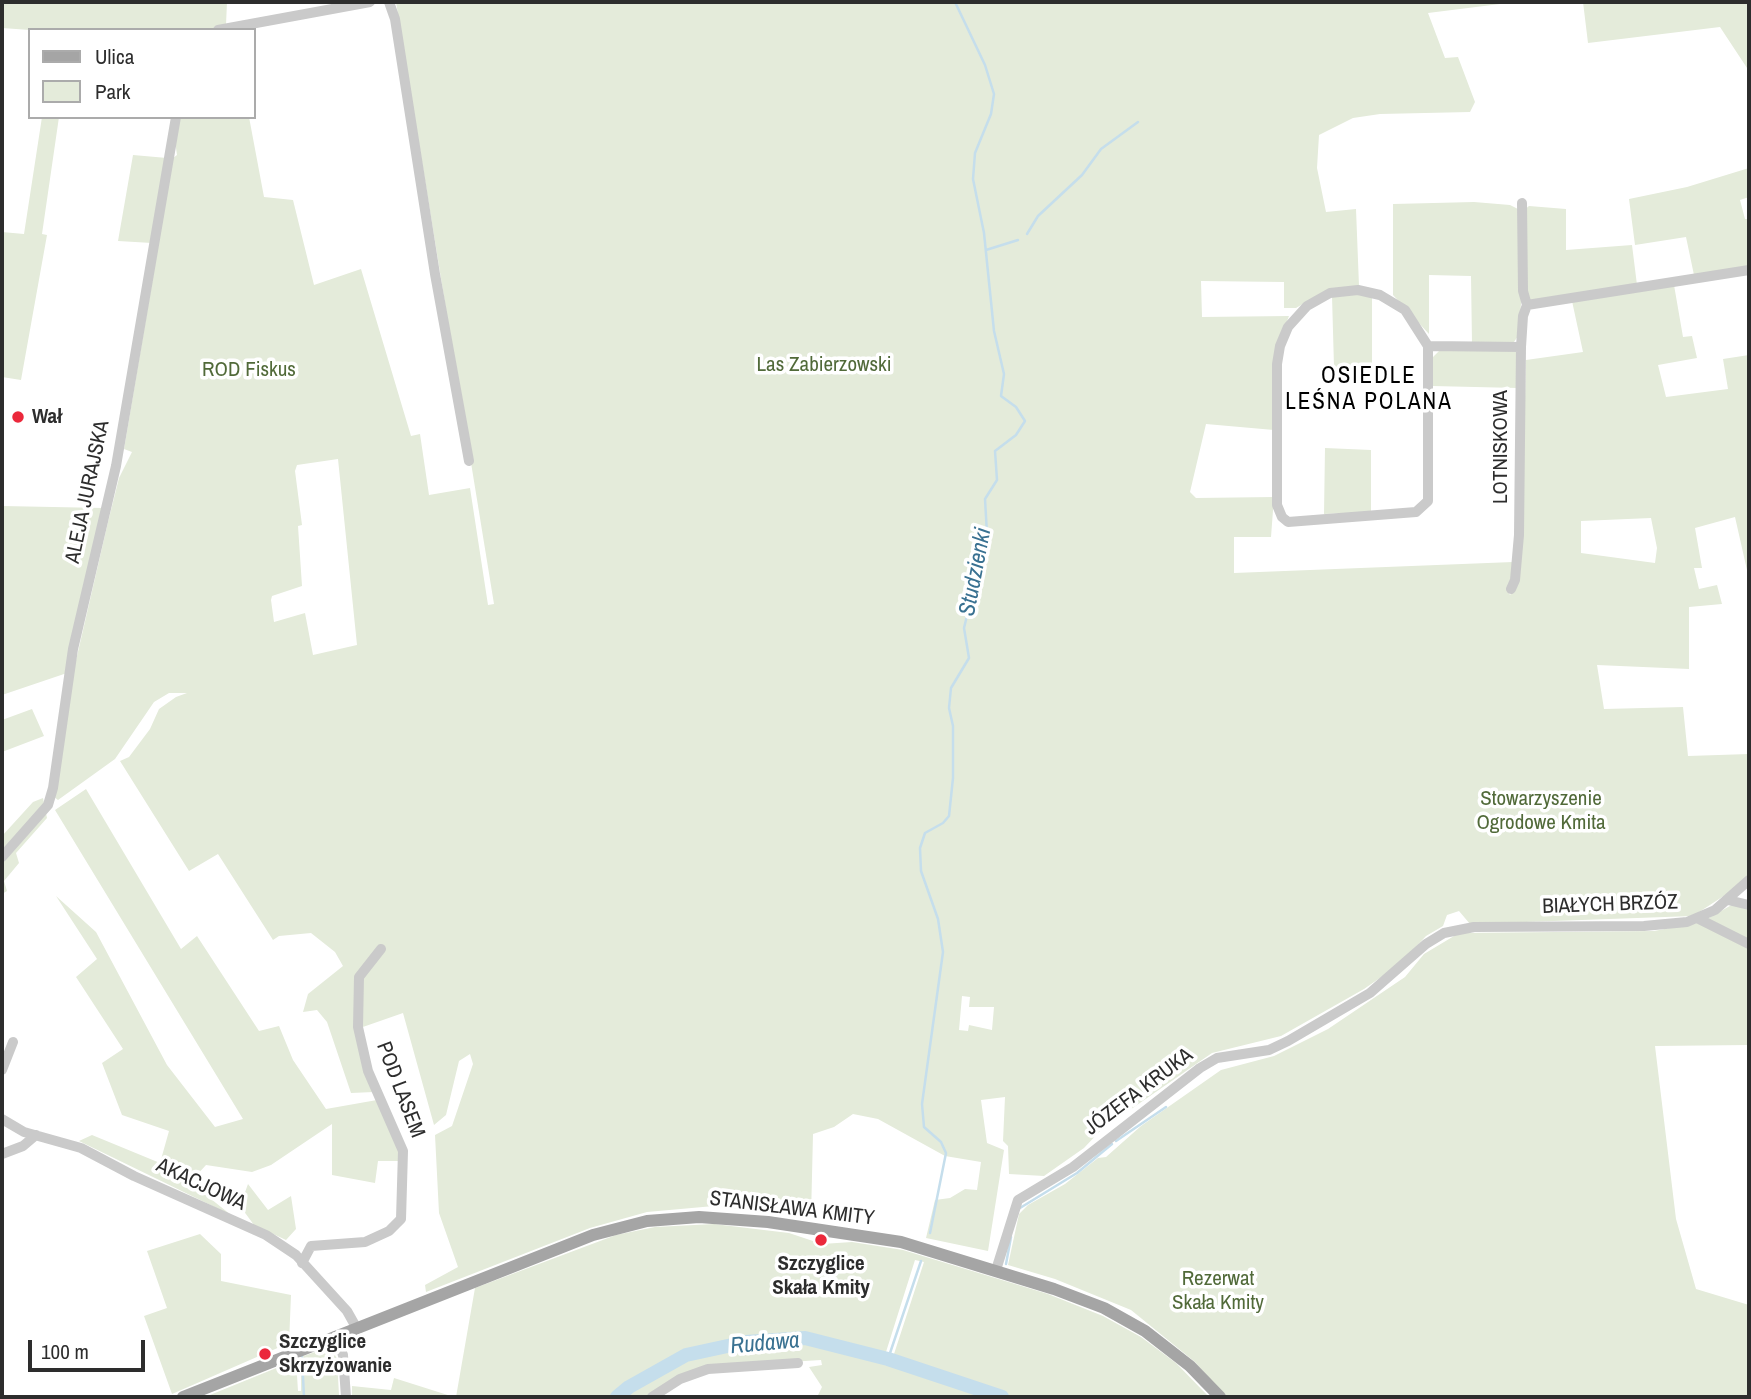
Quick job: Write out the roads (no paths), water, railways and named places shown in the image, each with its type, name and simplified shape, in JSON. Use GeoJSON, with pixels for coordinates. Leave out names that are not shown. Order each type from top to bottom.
{"type":"FeatureCollection","features":[{"type":"Feature","properties":{"kind":"main road","name":"STANISŁAWA KMITY"},"geometry":{"type":"LineString","coordinates":[[183,1397],[585,1237],[625,1225],[665,1219],[723,1217],[875,1237],[919,1246],[1080,1298],[1127,1320],[1174,1352],[1220,1397]]}},
{"type":"Feature","properties":{"kind":"street"},"geometry":{"type":"LineString","coordinates":[[229,28],[370,2]]}},
{"type":"Feature","properties":{"kind":"street"},"geometry":{"type":"LineString","coordinates":[[389,2],[395,19],[435,274],[469,461]]}},
{"type":"Feature","properties":{"kind":"street","name":"ALEJA JURAJSKA"},"geometry":{"type":"LineString","coordinates":[[2,857],[48,805],[53,788],[73,649],[116,466],[176,119]]}},
{"type":"Feature","properties":{"kind":"street","name":"LOTNISKOWA"},"geometry":{"type":"LineString","coordinates":[[1511,589],[1515,580],[1519,535],[1521,324],[1527,305],[1522,291],[1522,203]]}},
{"type":"Feature","properties":{"kind":"street"},"geometry":{"type":"LineString","coordinates":[[1527,305],[1749,270]]}},
{"type":"Feature","properties":{"kind":"street"},"geometry":{"type":"LineString","coordinates":[[1349,290],[1373,292],[1405,310],[1428,346],[1429,497],[1425,505],[1412,513],[1293,522],[1284,519],[1277,505],[1277,364],[1283,336],[1294,318],[1315,300],[1330,293],[1349,290]]}},
{"type":"Feature","properties":{"kind":"street"},"geometry":{"type":"LineString","coordinates":[[1428,346],[1521,347]]}},
{"type":"Feature","properties":{"kind":"street","name":"BIAŁYCH BRZÓZ"},"geometry":{"type":"LineString","coordinates":[[1459,929],[1644,926],[1699,919],[1728,900],[1749,880]]}},
{"type":"Feature","properties":{"kind":"street"},"geometry":{"type":"LineString","coordinates":[[1728,900],[1749,905]]}},
{"type":"Feature","properties":{"kind":"street"},"geometry":{"type":"LineString","coordinates":[[1699,919],[1749,944]]}},
{"type":"Feature","properties":{"kind":"street","name":"JÓZEFA KRUKA"},"geometry":{"type":"LineString","coordinates":[[996,1270],[1018,1200],[1073,1167],[1200,1068],[1217,1059],[1269,1050],[1288,1041],[1370,993],[1426,944],[1459,929]]}},
{"type":"Feature","properties":{"kind":"street","name":"POD LASEM"},"geometry":{"type":"LineString","coordinates":[[302,1263],[312,1245],[365,1242],[389,1231],[401,1219],[403,1151],[368,1071],[358,1027],[359,977],[381,949]]}},
{"type":"Feature","properties":{"kind":"street"},"geometry":{"type":"LineString","coordinates":[[2,1070],[13,1042]]}},
{"type":"Feature","properties":{"kind":"street","name":"AKACJOWA"},"geometry":{"type":"LineString","coordinates":[[2,1119],[36,1135],[81,1148],[134,1176],[283,1245],[347,1311],[356,1327]]}},
{"type":"Feature","properties":{"kind":"street"},"geometry":{"type":"LineString","coordinates":[[2,1154],[23,1146],[36,1135]]}},
{"type":"Feature","properties":{"kind":"street"},"geometry":{"type":"LineString","coordinates":[[335,1336],[343,1355],[346,1397]]}},
{"type":"Feature","properties":{"kind":"street"},"geometry":{"type":"LineString","coordinates":[[652,1397],[680,1378],[708,1369],[798,1363]]}},
{"type":"Feature","properties":{"kind":"waterway","name":"Studzienki"},"geometry":{"type":"LineString","coordinates":[[930,1233],[946,1153],[941,1142],[924,1127],[922,1104],[943,952],[938,919],[921,871],[920,848],[925,833],[943,823],[949,816],[953,778],[953,726],[949,708],[951,688],[969,658],[964,628],[987,534],[985,499],[997,480],[995,451],[1016,435],[1025,421],[1016,407],[1001,396],[1004,374],[994,331],[984,233],[973,179],[975,153],[991,114],[994,94],[985,65],[955,2]]}},
{"type":"Feature","properties":{"kind":"waterway"},"geometry":{"type":"LineString","coordinates":[[1027,234],[1038,216],[1082,175],[1101,149],[1138,122]]}},
{"type":"Feature","properties":{"kind":"waterway"},"geometry":{"type":"LineString","coordinates":[[986,250],[1018,240]]}},
{"type":"Feature","properties":{"kind":"waterway"},"geometry":{"type":"LineString","coordinates":[[1116,1141],[1166,1107]]}},
{"type":"Feature","properties":{"kind":"waterway"},"geometry":{"type":"LineString","coordinates":[[1020,1208],[1077,1173],[1112,1144]]}},
{"type":"Feature","properties":{"kind":"waterway"},"geometry":{"type":"LineString","coordinates":[[1006,1264],[1011,1237]]}},
{"type":"Feature","properties":{"kind":"waterway","name":"Studzienki"},"geometry":{"type":"LineString","coordinates":[[888,1359],[921,1261]]}},
{"type":"Feature","properties":{"kind":"waterway","name":"Rudawa"},"geometry":{"type":"LineString","coordinates":[[617,1397],[629,1387],[686,1355],[746,1342],[805,1338],[888,1359],[1002,1397]]}},
{"type":"Feature","properties":{"kind":"waterway"},"geometry":{"type":"LineString","coordinates":[[302,1357],[304,1397]]}},
{"type":"Feature","properties":{"kind":"place","name":"Wał"},"geometry":{"type":"Point","coordinates":[18,417]}},
{"type":"Feature","properties":{"kind":"place","name":"Szczyglice Skała Kmity"},"geometry":{"type":"Point","coordinates":[821,1240]}},
{"type":"Feature","properties":{"kind":"place","name":"Szczyglice Skrzyżowanie"},"geometry":{"type":"Point","coordinates":[265,1354]}},
{"type":"Feature","properties":{"kind":"district","name":"OSIEDLE LEŚNA POLANA"},"geometry":{"type":"Point","coordinates":[1369,390]}},
{"type":"Feature","properties":{"kind":"park label","name":"Las Zabierzowski"},"geometry":{"type":"Point","coordinates":[824,365]}},
{"type":"Feature","properties":{"kind":"park label","name":"ROD Fiskus"},"geometry":{"type":"Point","coordinates":[249,370]}},
{"type":"Feature","properties":{"kind":"park label","name":"Stowarzyszenie Ogrodowe Kmita"},"geometry":{"type":"Point","coordinates":[1541,811]}},
{"type":"Feature","properties":{"kind":"park label","name":"Rezerwat Skała Kmity"},"geometry":{"type":"Point","coordinates":[1218,1291]}}]}
